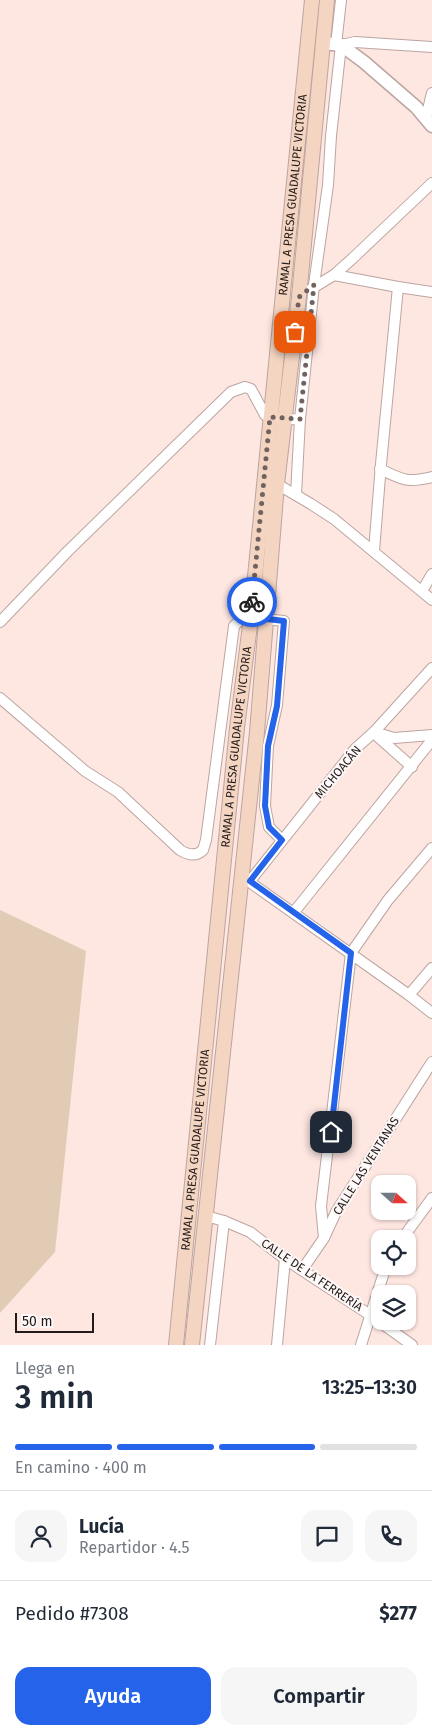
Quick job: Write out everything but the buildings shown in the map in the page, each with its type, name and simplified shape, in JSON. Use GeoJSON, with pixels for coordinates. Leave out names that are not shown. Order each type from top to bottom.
{"type":"FeatureCollection","features":[{"type":"Feature","properties":{"kind":"main road","name":"RAMAL A PRESA GUADALUPE VICTORIA"},"geometry":{"type":"LineString","coordinates":[[176,1345],[312,0]]}},
{"type":"Feature","properties":{"kind":"main road","name":"RAMAL A PRESA GUADALUPE VICTORIA"},"geometry":{"type":"LineString","coordinates":[[192,1345],[245,879],[277,484],[299,297],[333,44],[327,0]]}},
{"type":"Feature","properties":{"kind":"street"},"geometry":{"type":"LineString","coordinates":[[296,495],[300,419],[314,285],[326,200],[331,136],[333,44],[341,0]]}},
{"type":"Feature","properties":{"kind":"street"},"geometry":{"type":"LineString","coordinates":[[333,44],[355,42],[427,47]]}},
{"type":"Feature","properties":{"kind":"street"},"geometry":{"type":"LineString","coordinates":[[333,44],[391,84],[429,122]]}},
{"type":"Feature","properties":{"kind":"street"},"geometry":{"type":"LineString","coordinates":[[429,122],[432,93]]}},
{"type":"Feature","properties":{"kind":"street"},"geometry":{"type":"LineString","coordinates":[[299,297],[314,285],[334,274],[389,226],[432,183]]}},
{"type":"Feature","properties":{"kind":"street"},"geometry":{"type":"LineString","coordinates":[[334,274],[432,292]]}},
{"type":"Feature","properties":{"kind":"street"},"geometry":{"type":"LineString","coordinates":[[374,551],[398,287]]}},
{"type":"Feature","properties":{"kind":"street"},"geometry":{"type":"LineString","coordinates":[[0,622],[68,551],[231,392],[245,387],[251,389],[265,415],[285,420],[300,419]]}},
{"type":"Feature","properties":{"kind":"street"},"geometry":{"type":"LineString","coordinates":[[380,469],[410,481],[432,478]]}},
{"type":"Feature","properties":{"kind":"street"},"geometry":{"type":"LineString","coordinates":[[277,484],[334,519],[432,600]]}},
{"type":"Feature","properties":{"kind":"street"},"geometry":{"type":"LineString","coordinates":[[422,592],[432,574]]}},
{"type":"Feature","properties":{"kind":"street"},"geometry":{"type":"LineString","coordinates":[[0,698],[85,771],[118,792],[180,850],[186,854],[199,854],[203,850],[206,840],[234,626],[243,617],[284,621],[277,706],[268,746],[265,806],[269,827],[282,840]]}},
{"type":"Feature","properties":{"kind":"street","name":"MICHOACÁN"},"geometry":{"type":"LineString","coordinates":[[245,879],[282,840],[355,749],[374,732],[432,668]]}},
{"type":"Feature","properties":{"kind":"street"},"geometry":{"type":"LineString","coordinates":[[374,732],[394,738],[432,735]]}},
{"type":"Feature","properties":{"kind":"street"},"geometry":{"type":"LineString","coordinates":[[374,732],[412,767]]}},
{"type":"Feature","properties":{"kind":"street"},"geometry":{"type":"LineString","coordinates":[[294,912],[432,740]]}},
{"type":"Feature","properties":{"kind":"street"},"geometry":{"type":"LineString","coordinates":[[324,1238],[322,1206],[351,953],[388,900],[432,848]]}},
{"type":"Feature","properties":{"kind":"street"},"geometry":{"type":"LineString","coordinates":[[245,879],[409,994],[432,1013]]}},
{"type":"Feature","properties":{"kind":"street"},"geometry":{"type":"LineString","coordinates":[[409,994],[432,968]]}},
{"type":"Feature","properties":{"kind":"street","name":"CALLE LAS VENTANAS"},"geometry":{"type":"LineString","coordinates":[[302,1270],[324,1238],[336,1212],[432,1062]]}},
{"type":"Feature","properties":{"kind":"street"},"geometry":{"type":"LineString","coordinates":[[409,1230],[432,1198]]}},
{"type":"Feature","properties":{"kind":"street","name":"CALLE DE LA FERRERÍA"},"geometry":{"type":"LineString","coordinates":[[206,1216],[224,1220],[250,1232],[285,1259],[412,1345]]}},
{"type":"Feature","properties":{"kind":"street"},"geometry":{"type":"LineString","coordinates":[[210,1345],[224,1220]]}},
{"type":"Feature","properties":{"kind":"street"},"geometry":{"type":"LineString","coordinates":[[277,1345],[285,1259]]}},
{"type":"Feature","properties":{"kind":"street"},"geometry":{"type":"LineString","coordinates":[[361,1345],[383,1275]]}},
{"type":"Feature","properties":{"kind":"shaded area"},"geometry":{"type":"Polygon","coordinates":[[[0,910],[86,951],[55,1252],[0,1313],[0,910]]]}},
{"type":"Feature","properties":{"kind":"way so far"},"geometry":{"type":"LineString","coordinates":[[252,602],[270,417],[285,420],[300,419],[314,285],[309,291],[299,297],[295,332]]}},
{"type":"Feature","properties":{"kind":"route"},"geometry":{"type":"LineString","coordinates":[[252,602],[251,617],[284,621],[277,706],[268,746],[265,806],[269,827],[282,840],[250,881],[351,953],[331,1132]]}}]}
